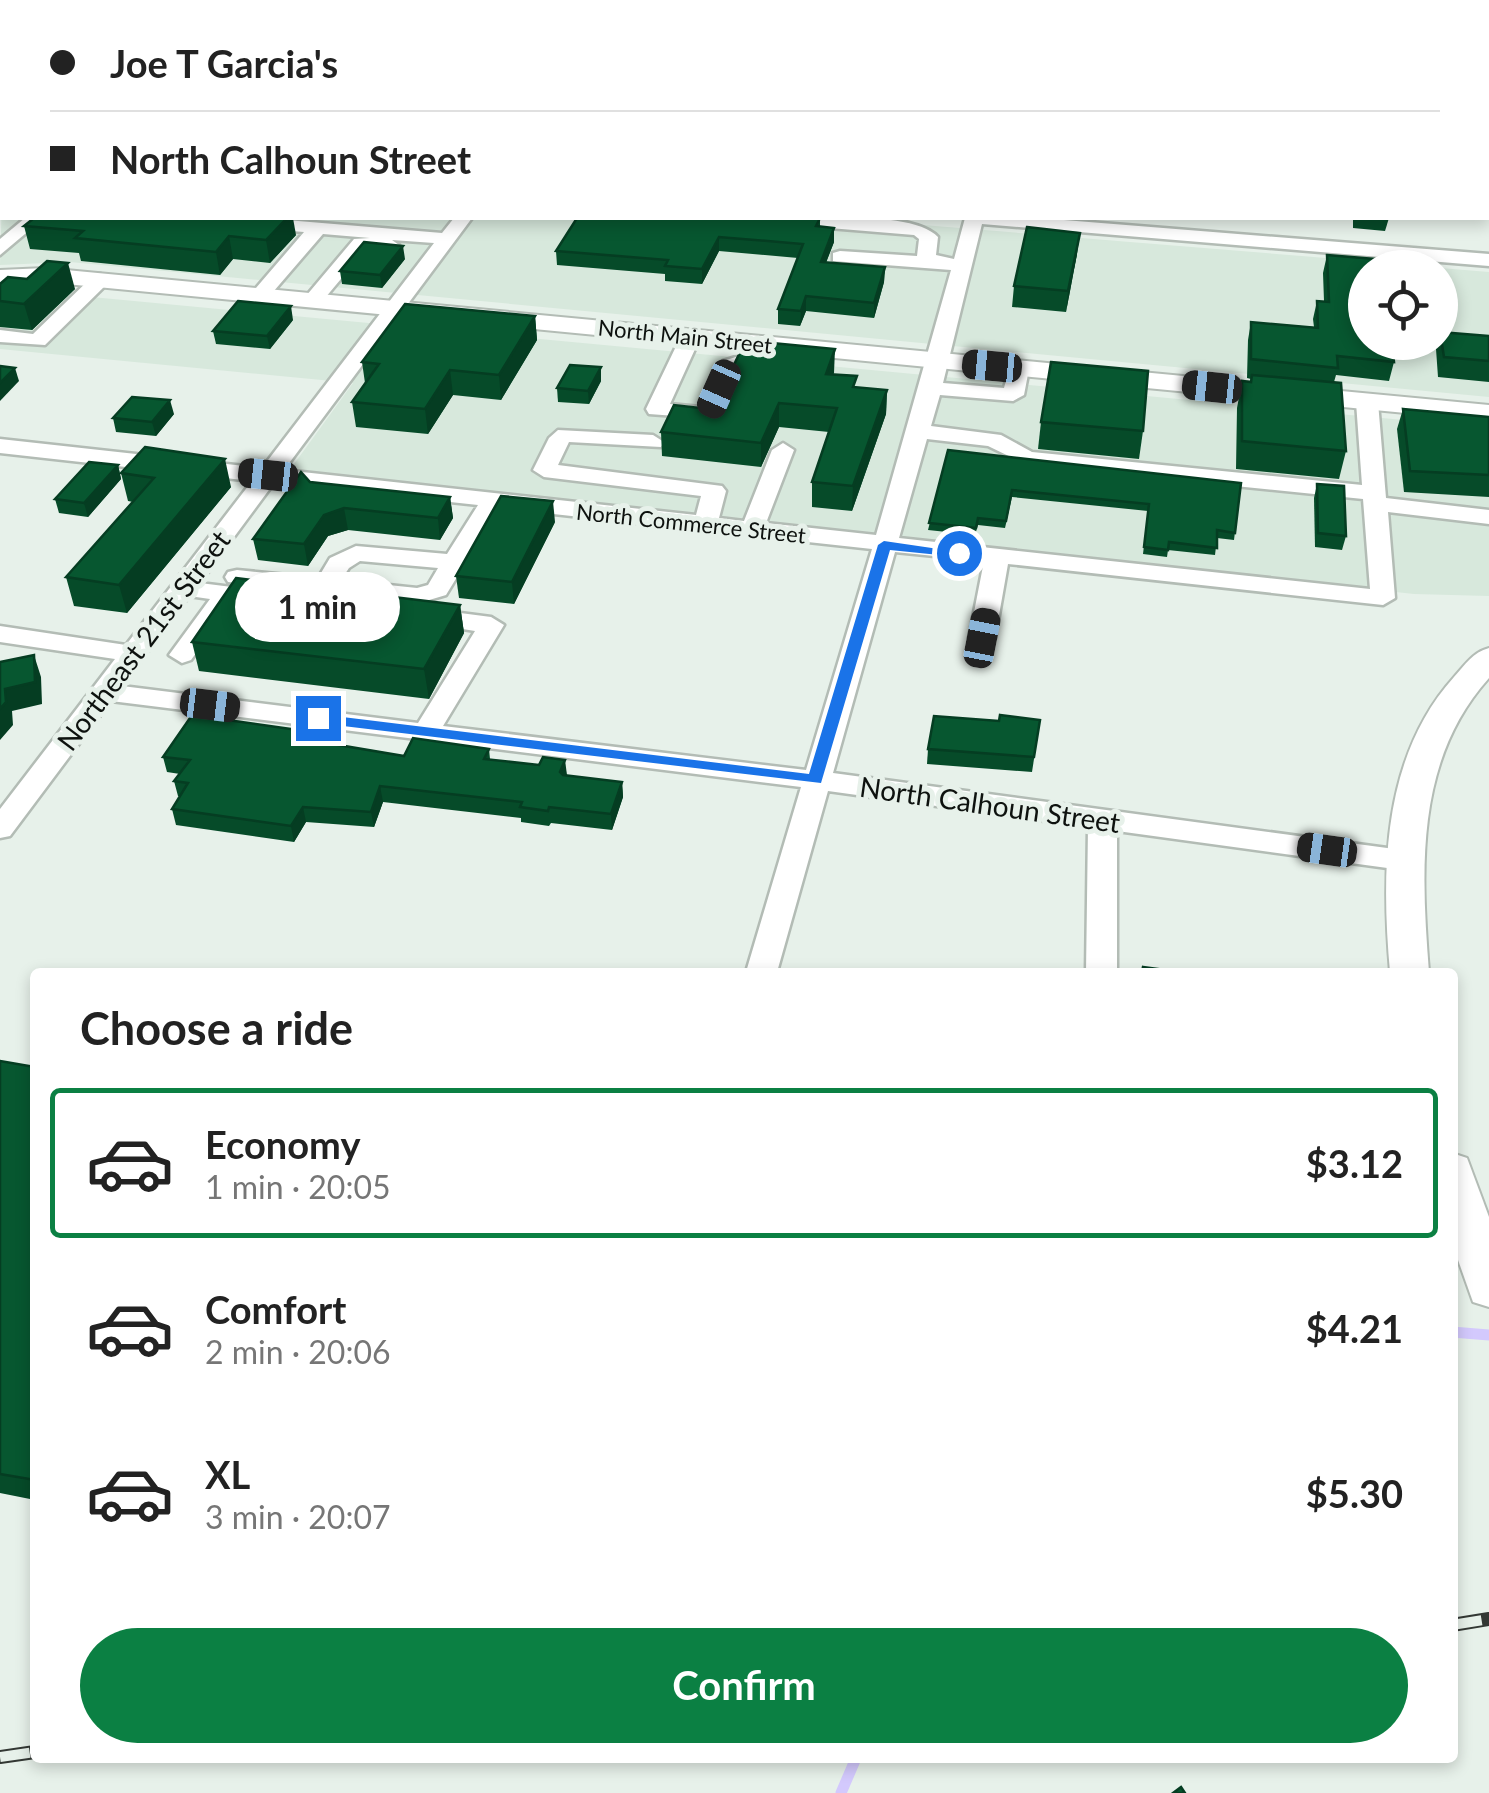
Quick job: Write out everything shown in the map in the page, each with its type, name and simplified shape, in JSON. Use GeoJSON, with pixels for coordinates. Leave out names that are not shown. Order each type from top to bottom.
{"type":"FeatureCollection","features":[{"type":"Feature","properties":{"kind":"main road","name":"North Main Street"},"geometry":{"type":"LineString","coordinates":[[5,281],[100,280],[1489,413]]}},
{"type":"Feature","properties":{"kind":"main road"},"geometry":{"type":"LineString","coordinates":[[1408,968],[1402,860],[1414,778],[1446,709],[1489,658]]}},
{"type":"Feature","properties":{"kind":"main road"},"geometry":{"type":"LineString","coordinates":[[1458,1188],[1489,1288]]}},
{"type":"Feature","properties":{"kind":"street"},"geometry":{"type":"LineString","coordinates":[[0,249],[33,220]]}},
{"type":"Feature","properties":{"kind":"street"},"geometry":{"type":"LineString","coordinates":[[226,220],[442,244]]}},
{"type":"Feature","properties":{"kind":"street","name":"Northeast 21st Street"},"geometry":{"type":"LineString","coordinates":[[0,829],[461,220]]}},
{"type":"Feature","properties":{"kind":"street"},"geometry":{"type":"LineString","coordinates":[[847,220],[926,232],[929,237],[925,254],[930,262]]}},
{"type":"Feature","properties":{"kind":"street"},"geometry":{"type":"LineString","coordinates":[[762,968],[931,388],[975,220]]}},
{"type":"Feature","properties":{"kind":"street"},"geometry":{"type":"LineString","coordinates":[[1000,220],[1489,260]]}},
{"type":"Feature","properties":{"kind":"street"},"geometry":{"type":"LineString","coordinates":[[260,295],[318,228]]}},
{"type":"Feature","properties":{"kind":"street"},"geometry":{"type":"LineString","coordinates":[[312,300],[361,242],[442,244]]}},
{"type":"Feature","properties":{"kind":"street"},"geometry":{"type":"LineString","coordinates":[[840,256],[961,266]]}},
{"type":"Feature","properties":{"kind":"street"},"geometry":{"type":"LineString","coordinates":[[0,336],[38,341],[100,280]]}},
{"type":"Feature","properties":{"kind":"street"},"geometry":{"type":"LineString","coordinates":[[691,336],[657,410],[708,414],[730,364],[747,360],[755,343]]}},
{"type":"Feature","properties":{"kind":"street"},"geometry":{"type":"LineString","coordinates":[[931,388],[1013,395],[1019,368]]}},
{"type":"Feature","properties":{"kind":"street"},"geometry":{"type":"LineString","coordinates":[[1367,402],[1375,499]]}},
{"type":"Feature","properties":{"kind":"street"},"geometry":{"type":"LineString","coordinates":[[918,431],[993,440],[1027,458],[1489,516]]}},
{"type":"Feature","properties":{"kind":"street"},"geometry":{"type":"LineString","coordinates":[[653,442],[566,436],[544,464],[544,470],[714,491],[716,496],[706,525]]}},
{"type":"Feature","properties":{"kind":"street","name":"North Commerce Street"},"geometry":{"type":"LineString","coordinates":[[0,446],[1383,598],[1375,499]]}},
{"type":"Feature","properties":{"kind":"street"},"geometry":{"type":"LineString","coordinates":[[752,530],[783,450]]}},
{"type":"Feature","properties":{"kind":"street"},"geometry":{"type":"LineString","coordinates":[[529,505],[552,473]]}},
{"type":"Feature","properties":{"kind":"street"},"geometry":{"type":"LineString","coordinates":[[187,580],[326,586],[419,596],[437,590],[492,501]]}},
{"type":"Feature","properties":{"kind":"street"},"geometry":{"type":"LineString","coordinates":[[326,586],[339,563],[356,553],[454,562]]}},
{"type":"Feature","properties":{"kind":"street"},"geometry":{"type":"LineString","coordinates":[[982,638],[997,557]]}},
{"type":"Feature","properties":{"kind":"street"},"geometry":{"type":"LineString","coordinates":[[187,580],[227,593],[490,624],[426,732]]}},
{"type":"Feature","properties":{"kind":"street"},"geometry":{"type":"LineString","coordinates":[[182,655],[227,593]]}},
{"type":"Feature","properties":{"kind":"street"},"geometry":{"type":"LineString","coordinates":[[0,634],[131,654]]}},
{"type":"Feature","properties":{"kind":"street","name":"North Calhoun Street"},"geometry":{"type":"LineString","coordinates":[[102,692],[815,780],[1402,860]]}},
{"type":"Feature","properties":{"kind":"street"},"geometry":{"type":"LineString","coordinates":[[1101,968],[1103,819]]}},
{"type":"Feature","properties":{"kind":"shaded area"},"geometry":{"type":"Polygon","coordinates":[[[1,220],[861,220],[1348,260],[1348,360],[1458,360],[1458,269],[1489,272],[1489,397],[70,262],[0,265],[1,220]]]}},
{"type":"Feature","properties":{"kind":"shaded area"},"geometry":{"type":"Polygon","coordinates":[[[28,291],[1489,428],[1489,596],[1414,594],[289,471],[353,383],[0,349],[0,293],[28,291]]]}},
{"type":"Feature","properties":{"kind":"building"},"geometry":{"type":"Polygon","coordinates":[[[32,220],[285,220],[266,240],[229,236],[216,252],[75,238],[83,231],[24,226],[32,220]]]}},
{"type":"Feature","properties":{"kind":"building"},"geometry":{"type":"Polygon","coordinates":[[[576,220],[819,220],[816,226],[834,228],[821,262],[885,267],[874,303],[806,296],[801,311],[778,309],[803,244],[719,237],[702,269],[665,266],[668,260],[556,251],[576,220]]]}},
{"type":"Feature","properties":{"kind":"building"},"geometry":{"type":"Polygon","coordinates":[[[1027,227],[1080,233],[1068,291],[1014,286],[1027,227]]]}},
{"type":"Feature","properties":{"kind":"building"},"geometry":{"type":"Polygon","coordinates":[[[364,242],[403,246],[380,275],[340,271],[364,242]]]}},
{"type":"Feature","properties":{"kind":"building"},"geometry":{"type":"Polygon","coordinates":[[[1327,255],[1348,257],[1348,357],[1337,356],[1338,368],[1251,359],[1251,322],[1318,328],[1317,301],[1329,302],[1327,255]]]}},
{"type":"Feature","properties":{"kind":"building"},"geometry":{"type":"Polygon","coordinates":[[[47,261],[68,263],[24,304],[0,301],[0,284],[8,277],[27,279],[47,261]]]}},
{"type":"Feature","properties":{"kind":"building"},"geometry":{"type":"Polygon","coordinates":[[[238,301],[291,306],[267,336],[213,331],[238,301]]]}},
{"type":"Feature","properties":{"kind":"building"},"geometry":{"type":"Polygon","coordinates":[[[405,304],[535,316],[499,375],[450,370],[425,409],[352,402],[379,364],[362,362],[405,304]]]}},
{"type":"Feature","properties":{"kind":"building"},"geometry":{"type":"Polygon","coordinates":[[[1458,333],[1489,336],[1489,361],[1458,358],[1458,333]]]}},
{"type":"Feature","properties":{"kind":"building"},"geometry":{"type":"Polygon","coordinates":[[[772,343],[835,349],[826,374],[857,376],[853,387],[887,390],[853,486],[812,482],[837,408],[779,403],[761,443],[661,432],[674,405],[709,409],[742,348],[770,347],[772,343]]]}},
{"type":"Feature","properties":{"kind":"building"},"geometry":{"type":"Polygon","coordinates":[[[1051,362],[1148,371],[1143,431],[1041,422],[1051,362]]]}},
{"type":"Feature","properties":{"kind":"building"},"geometry":{"type":"Polygon","coordinates":[[[570,365],[601,367],[588,391],[557,388],[570,365]]]}},
{"type":"Feature","properties":{"kind":"building"},"geometry":{"type":"Polygon","coordinates":[[[0,366],[15,368],[0,383],[0,366]]]}},
{"type":"Feature","properties":{"kind":"building"},"geometry":{"type":"Polygon","coordinates":[[[1252,375],[1341,383],[1346,451],[1242,441],[1242,381],[1251,382],[1252,375]]]}},
{"type":"Feature","properties":{"kind":"building"},"geometry":{"type":"Polygon","coordinates":[[[132,397],[170,400],[152,422],[113,418],[132,397]]]}},
{"type":"Feature","properties":{"kind":"building"},"geometry":{"type":"Polygon","coordinates":[[[1403,409],[1489,417],[1489,475],[1410,471],[1403,409]]]}},
{"type":"Feature","properties":{"kind":"building"},"geometry":{"type":"Polygon","coordinates":[[[145,447],[225,459],[119,585],[66,577],[154,478],[121,473],[145,447]]]}},
{"type":"Feature","properties":{"kind":"building"},"geometry":{"type":"Polygon","coordinates":[[[948,450],[1241,483],[1235,533],[1217,530],[1217,548],[1169,542],[1168,550],[1144,547],[1149,504],[1012,490],[1006,521],[978,518],[976,528],[929,523],[948,450]]]}},
{"type":"Feature","properties":{"kind":"building"},"geometry":{"type":"Polygon","coordinates":[[[89,462],[118,465],[84,503],[55,499],[89,462]]]}},
{"type":"Feature","properties":{"kind":"building"},"geometry":{"type":"Polygon","coordinates":[[[301,472],[310,482],[450,497],[438,518],[344,508],[324,515],[304,544],[253,539],[301,472]]]}},
{"type":"Feature","properties":{"kind":"building"},"geometry":{"type":"Polygon","coordinates":[[[1317,484],[1344,486],[1346,536],[1318,533],[1317,484]]]}},
{"type":"Feature","properties":{"kind":"building"},"geometry":{"type":"Polygon","coordinates":[[[501,496],[553,501],[512,582],[456,576],[501,496]]]}},
{"type":"Feature","properties":{"kind":"building"},"geometry":{"type":"Polygon","coordinates":[[[236,578],[460,605],[424,669],[192,642],[236,578]]]}},
{"type":"Feature","properties":{"kind":"building"},"geometry":{"type":"Polygon","coordinates":[[[34,655],[35,682],[5,689],[6,702],[0,709],[0,662],[34,655]]]}},
{"type":"Feature","properties":{"kind":"building"},"geometry":{"type":"Polygon","coordinates":[[[192,715],[326,734],[321,742],[404,756],[413,738],[489,749],[484,759],[539,765],[543,757],[565,760],[560,772],[563,775],[622,782],[611,814],[549,807],[548,811],[520,807],[522,802],[380,786],[371,812],[303,807],[291,826],[172,809],[188,783],[174,781],[190,760],[163,757],[192,715]]]}},
{"type":"Feature","properties":{"kind":"building"},"geometry":{"type":"Polygon","coordinates":[[[1000,715],[1040,720],[1034,757],[928,749],[934,716],[999,721],[1000,715]]]}},
{"type":"Feature","properties":{"kind":"building"},"geometry":{"type":"Polygon","coordinates":[[[0,1061],[30,1066],[30,1479],[0,1474],[0,1061]]]}},
{"type":"Feature","properties":{"kind":"waterway"},"geometry":{"type":"LineString","coordinates":[[1458,1332],[1489,1335]]}},
{"type":"Feature","properties":{"kind":"waterway"},"geometry":{"type":"LineString","coordinates":[[841,1793],[854,1763]]}},
{"type":"Feature","properties":{"kind":"railway"},"geometry":{"type":"LineString","coordinates":[[1458,1624],[1489,1619]]}},
{"type":"Feature","properties":{"kind":"railway"},"geometry":{"type":"LineString","coordinates":[[0,1757],[30,1753]]}},
{"type":"Feature","properties":{"kind":"route"},"geometry":{"type":"LineString","coordinates":[[318,718],[815,780],[884,545],[959,553]]}}]}
